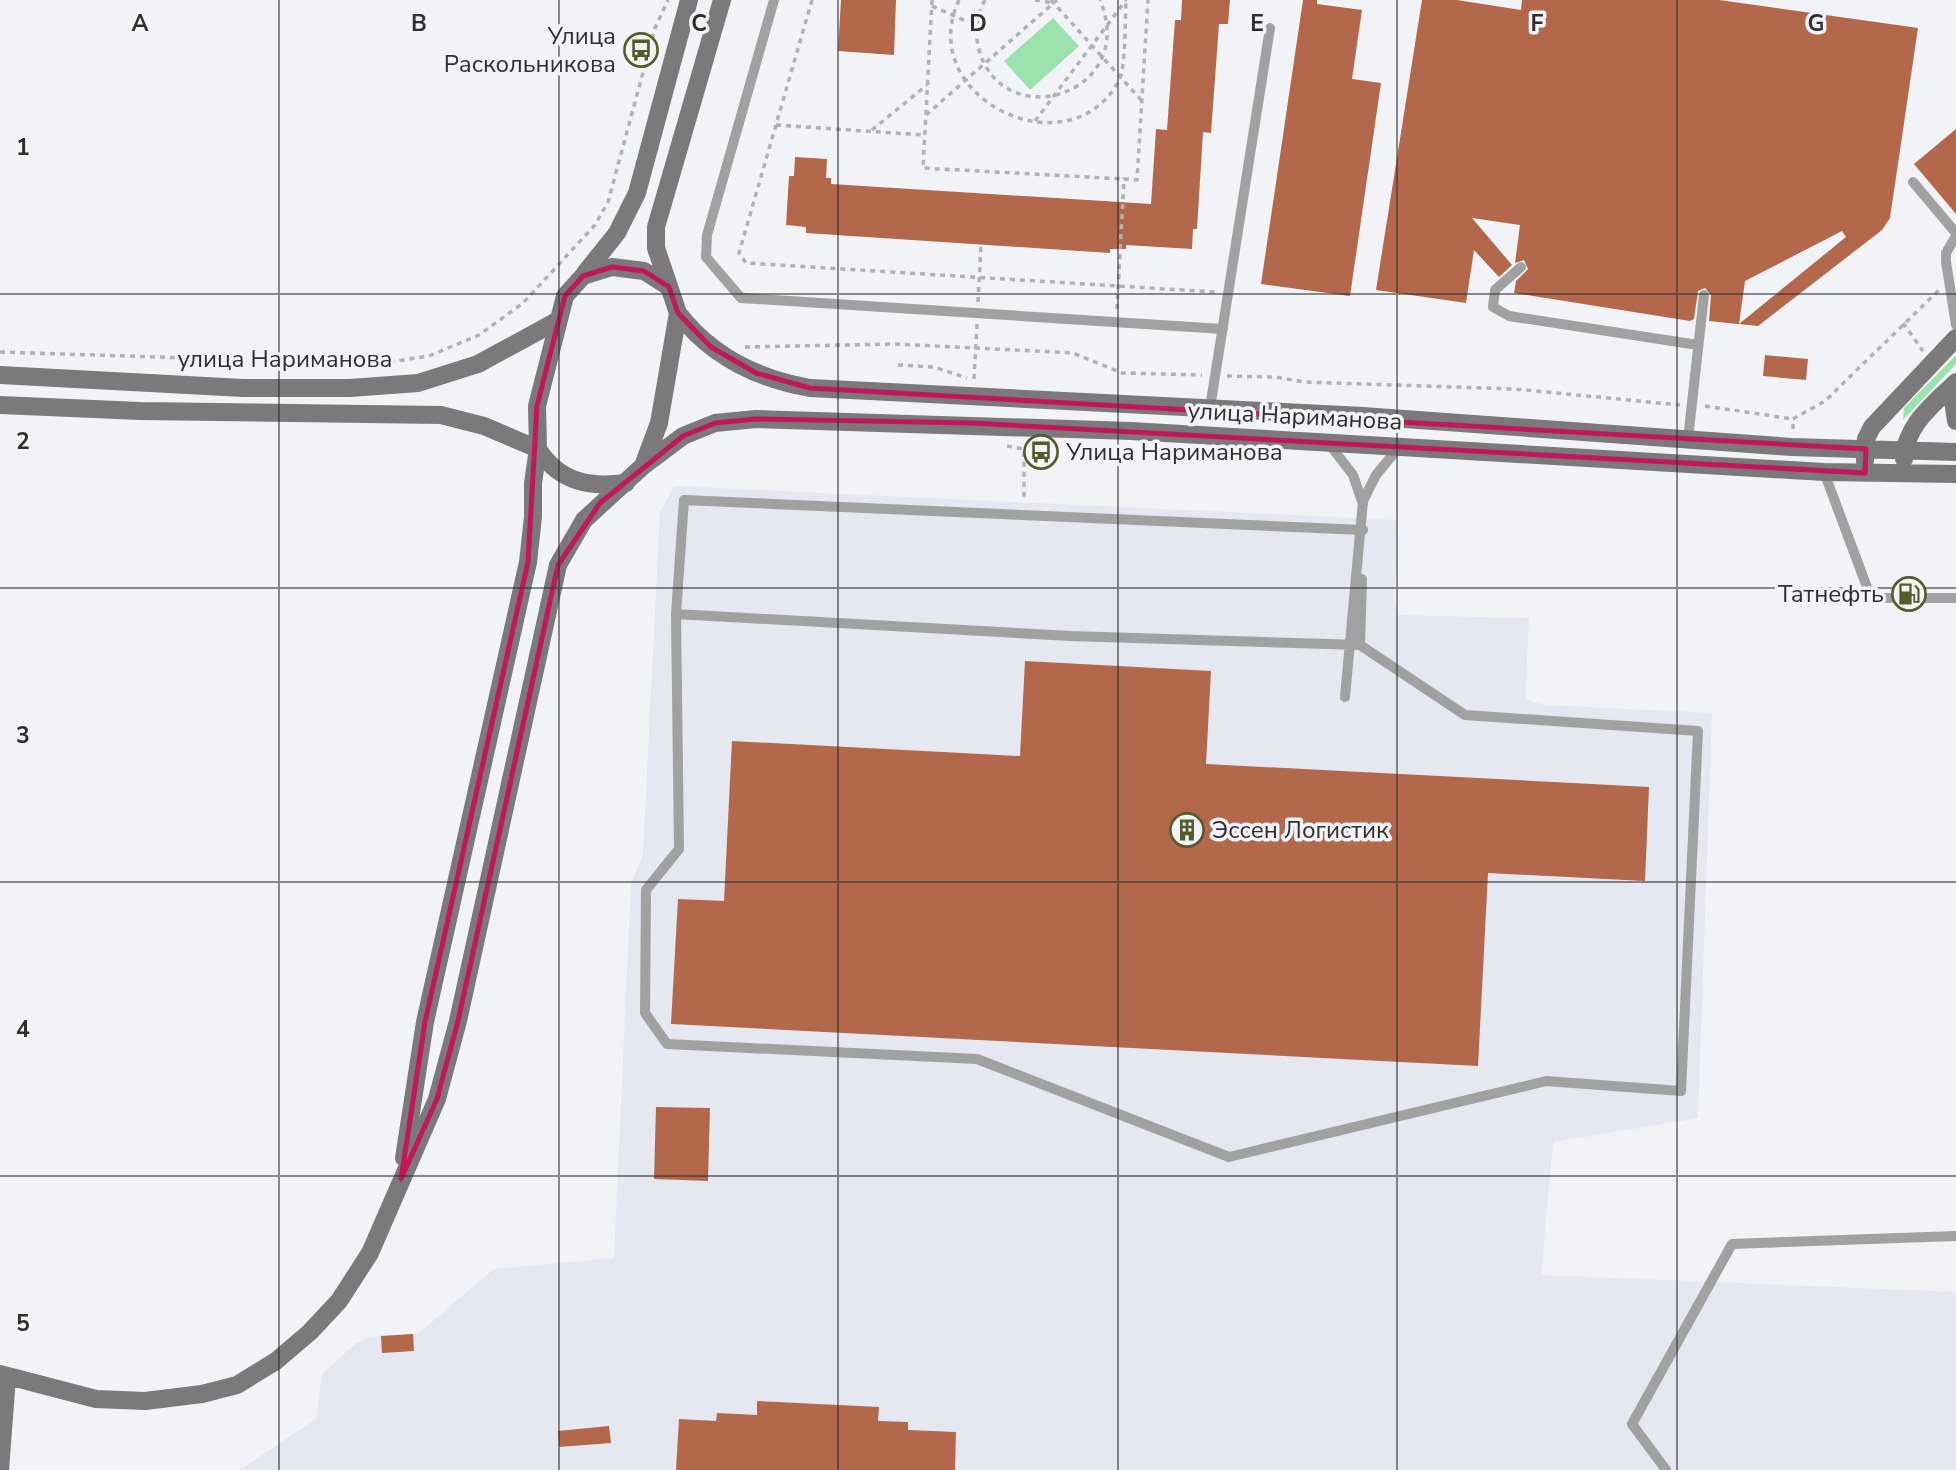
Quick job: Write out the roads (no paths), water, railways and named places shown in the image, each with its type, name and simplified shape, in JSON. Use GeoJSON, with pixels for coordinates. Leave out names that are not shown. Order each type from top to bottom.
{"type":"FeatureCollection","features":[{"type":"Feature","properties":{"kind":"main road"},"geometry":{"type":"LineString","coordinates":[[583,276],[617,233],[637,193],[689,0]]}},
{"type":"Feature","properties":{"kind":"main road"},"geometry":{"type":"LineString","coordinates":[[0,1461],[4,1376],[96,1399],[145,1401],[202,1394],[237,1385],[276,1361],[310,1332],[338,1301],[370,1253],[437,1099],[458,1021],[558,565],[584,520],[643,466],[662,410],[678,313],[656,248],[656,228],[722,0]]}},
{"type":"Feature","properties":{"kind":"main road"},"geometry":{"type":"LineString","coordinates":[[401,1179],[425,1022],[528,562],[538,449],[537,406],[557,321],[565,296],[574,282],[596,270],[629,267],[644,271],[669,287]]}},
{"type":"Feature","properties":{"kind":"main road","name":"улица Нариманова"},"geometry":{"type":"LineString","coordinates":[[678,313],[692,332],[731,361],[785,384],[877,392],[1210,408],[1688,439],[1956,452]]}},
{"type":"Feature","properties":{"kind":"main road","name":"улица Нариманова"},"geometry":{"type":"LineString","coordinates":[[0,375],[243,388],[350,388],[418,383],[478,364],[557,321]]}},
{"type":"Feature","properties":{"kind":"main road"},"geometry":{"type":"LineString","coordinates":[[1865,473],[1866,449],[1872,427],[1956,338]]}},
{"type":"Feature","properties":{"kind":"main road"},"geometry":{"type":"LineString","coordinates":[[1904,473],[1905,442],[1912,428],[1956,382]]}},
{"type":"Feature","properties":{"kind":"main road"},"geometry":{"type":"LineString","coordinates":[[1956,391],[1953,400],[1956,422]]}},
{"type":"Feature","properties":{"kind":"main road"},"geometry":{"type":"LineString","coordinates":[[0,405],[441,415],[484,426],[538,449],[555,469],[578,483],[593,486],[626,482]]}},
{"type":"Feature","properties":{"kind":"main road","name":"улица Нариманова"},"geometry":{"type":"LineString","coordinates":[[643,466],[682,436],[715,423],[756,419],[985,424],[1824,472],[1956,474]]}},
{"type":"Feature","properties":{"kind":"lane"},"geometry":{"type":"LineString","coordinates":[[774,0],[707,235],[706,257],[741,298],[1223,329]]}},
{"type":"Feature","properties":{"kind":"lane"},"geometry":{"type":"LineString","coordinates":[[1210,408],[1270,28]]}},
{"type":"Feature","properties":{"kind":"lane"},"geometry":{"type":"LineString","coordinates":[[1913,182],[1956,235],[1946,253],[1956,325]]}},
{"type":"Feature","properties":{"kind":"lane"},"geometry":{"type":"LineString","coordinates":[[1521,267],[1495,290],[1493,307],[1510,316],[1698,345]]}},
{"type":"Feature","properties":{"kind":"lane"},"geometry":{"type":"LineString","coordinates":[[1688,439],[1704,295]]}},
{"type":"Feature","properties":{"kind":"lane"},"geometry":{"type":"LineString","coordinates":[[1330,445],[1353,475],[1363,501],[1360,645]]}},
{"type":"Feature","properties":{"kind":"lane"},"geometry":{"type":"LineString","coordinates":[[1345,697],[1363,501],[1376,475],[1400,447]]}},
{"type":"Feature","properties":{"kind":"lane"},"geometry":{"type":"LineString","coordinates":[[1824,472],[1871,598],[1956,598]]}},
{"type":"Feature","properties":{"kind":"lane"},"geometry":{"type":"LineString","coordinates":[[676,614],[1070,636],[1360,645],[1465,715],[1698,730],[1681,1091],[1546,1081],[1229,1157],[977,1059],[667,1044],[645,1013],[646,890],[679,849],[676,614],[684,500],[1363,530]]}},
{"type":"Feature","properties":{"kind":"lane"},"geometry":{"type":"LineString","coordinates":[[1666,1470],[1632,1424],[1732,1244],[1956,1236]]}},
{"type":"Feature","properties":{"kind":"place","name":"Улица Раскольникова"},"geometry":{"type":"Point","coordinates":[641,50]}},
{"type":"Feature","properties":{"kind":"place","name":"Улица Нариманова"},"geometry":{"type":"Point","coordinates":[1041,452]}},
{"type":"Feature","properties":{"kind":"place","name":"Татнефть"},"geometry":{"type":"Point","coordinates":[1909,594]}},
{"type":"Feature","properties":{"kind":"place","name":"Эссен Логистик"},"geometry":{"type":"Point","coordinates":[1187,830]}}]}
